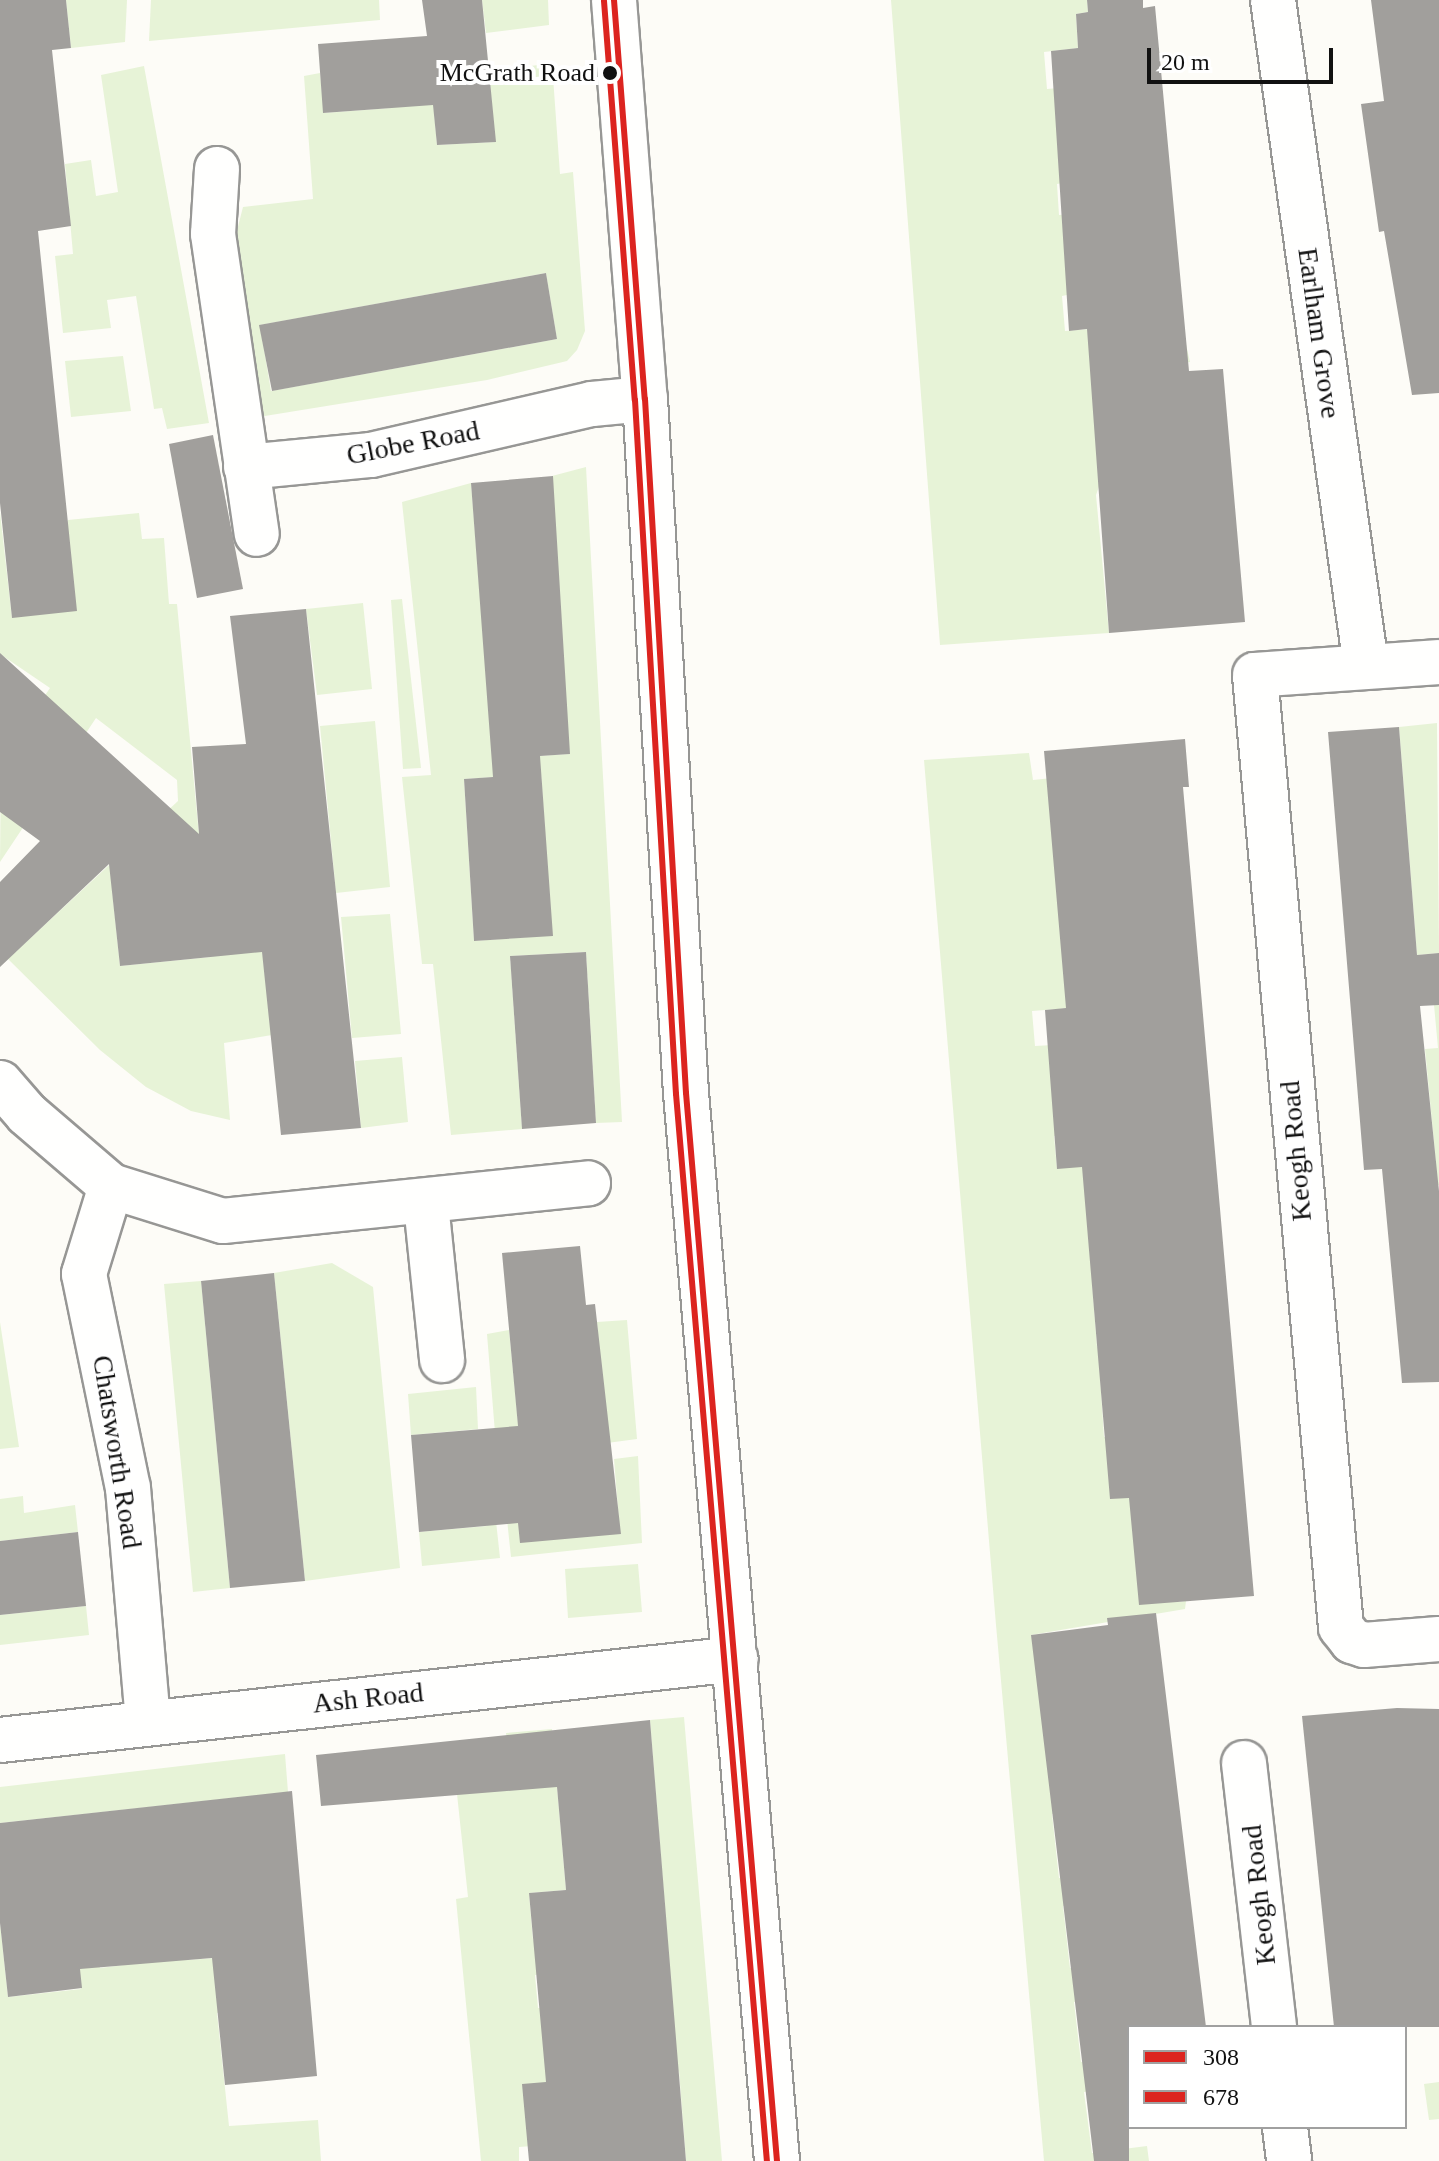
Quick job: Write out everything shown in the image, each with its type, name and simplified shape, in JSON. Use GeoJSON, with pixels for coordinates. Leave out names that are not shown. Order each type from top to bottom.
{"type":"FeatureCollection","features":[{"type":"Feature","properties":{"kind":"street"},"geometry":{"type":"LineString","coordinates":[[614,0],[645,399],[686,1093],[777,2161]]}},
{"type":"Feature","properties":{"kind":"street","name":"Earlham Grove"},"geometry":{"type":"LineString","coordinates":[[1273,0],[1366,666]]}},
{"type":"Feature","properties":{"kind":"street"},"geometry":{"type":"LineString","coordinates":[[217,169],[213,234],[257,534]]}},
{"type":"Feature","properties":{"kind":"street","name":"Globe Road"},"geometry":{"type":"LineString","coordinates":[[246,467],[371,455],[592,404],[645,399]]}},
{"type":"Feature","properties":{"kind":"street"},"geometry":{"type":"LineString","coordinates":[[1366,666],[1439,662]]}},
{"type":"Feature","properties":{"kind":"street","name":"Keogh Road"},"geometry":{"type":"LineString","coordinates":[[1366,666],[1255,675],[1341,1627],[1352,1641],[1364,1645],[1439,1639]]}},
{"type":"Feature","properties":{"kind":"street"},"geometry":{"type":"LineString","coordinates":[[0,1083],[27,1114],[111,1186],[223,1221],[426,1204],[588,1183]]}},
{"type":"Feature","properties":{"kind":"street","name":"Chatsworth Road"},"geometry":{"type":"LineString","coordinates":[[111,1186],[84,1274],[116,1412],[128,1488],[148,1723]]}},
{"type":"Feature","properties":{"kind":"street"},"geometry":{"type":"LineString","coordinates":[[426,1204],[442,1360]]}},
{"type":"Feature","properties":{"kind":"street","name":"Ash Road"},"geometry":{"type":"LineString","coordinates":[[0,1740],[736,1659]]}},
{"type":"Feature","properties":{"kind":"street","name":"Keogh Road"},"geometry":{"type":"LineString","coordinates":[[1244,1763],[1274,2025]]}},
{"type":"Feature","properties":{"kind":"street"},"geometry":{"type":"LineString","coordinates":[[1285,2129],[1289,2161]]}},
{"type":"Feature","properties":{"kind":"green space"},"geometry":{"type":"Polygon","coordinates":[[[66,0],[127,0],[125,42],[71,48],[66,0]]]}},
{"type":"Feature","properties":{"kind":"green space"},"geometry":{"type":"Polygon","coordinates":[[[151,0],[379,0],[380,20],[149,41],[151,0]]]}},
{"type":"Feature","properties":{"kind":"green space"},"geometry":{"type":"Polygon","coordinates":[[[482,0],[548,0],[549,25],[486,33],[482,0]]]}},
{"type":"Feature","properties":{"kind":"green space"},"geometry":{"type":"Polygon","coordinates":[[[891,0],[1087,0],[1088,12],[1076,14],[1078,48],[1044,52],[1047,89],[1082,86],[1063,183],[1057,184],[1059,215],[1094,213],[1067,295],[1062,296],[1065,331],[1104,328],[1185,340],[1190,362],[1140,370],[1096,495],[1109,633],[940,645],[891,0]]]}},
{"type":"Feature","properties":{"kind":"green space"},"geometry":{"type":"Polygon","coordinates":[[[552,63],[560,174],[573,172],[585,331],[577,350],[567,361],[487,380],[253,418],[231,254],[243,207],[313,199],[304,76],[320,73],[324,113],[391,108],[431,78],[437,145],[495,142],[489,72],[552,63]],[[546,273],[260,325],[271,391],[557,339],[546,273]]]}},
{"type":"Feature","properties":{"kind":"green space"},"geometry":{"type":"Polygon","coordinates":[[[144,66],[209,423],[167,429],[162,408],[154,409],[136,296],[107,300],[111,328],[63,333],[55,256],[73,254],[65,164],[91,160],[96,196],[118,192],[101,75],[144,66]]]}},
{"type":"Feature","properties":{"kind":"green space"},"geometry":{"type":"Polygon","coordinates":[[[123,356],[131,411],[71,417],[65,361],[123,356]]]}},
{"type":"Feature","properties":{"kind":"green space"},"geometry":{"type":"Polygon","coordinates":[[[586,467],[622,1122],[596,1123],[586,952],[510,956],[522,1129],[451,1135],[433,964],[422,964],[402,777],[431,775],[402,502],[471,483],[493,759],[569,754],[552,476],[586,467]],[[541,774],[464,779],[474,941],[552,935],[541,774]]]}},
{"type":"Feature","properties":{"kind":"green space"},"geometry":{"type":"Polygon","coordinates":[[[0,512],[12,618],[68,520],[139,513],[142,539],[164,538],[169,604],[177,604],[203,877],[112,889],[120,966],[211,957],[260,931],[272,1035],[224,1043],[230,1120],[191,1111],[146,1087],[100,1050],[8,959],[178,801],[177,780],[96,718],[0,862],[1,760],[50,688],[0,654],[0,512]]]}},
{"type":"Feature","properties":{"kind":"green space"},"geometry":{"type":"Polygon","coordinates":[[[402,599],[421,768],[403,769],[391,600],[402,599]]]}},
{"type":"Feature","properties":{"kind":"green space"},"geometry":{"type":"Polygon","coordinates":[[[363,603],[372,689],[317,695],[306,609],[363,603]]]}},
{"type":"Feature","properties":{"kind":"green space"},"geometry":{"type":"Polygon","coordinates":[[[375,721],[390,887],[336,893],[320,726],[375,721]]]}},
{"type":"Feature","properties":{"kind":"green space"},"geometry":{"type":"Polygon","coordinates":[[[1437,723],[1439,953],[1417,955],[1399,727],[1437,723]]]}},
{"type":"Feature","properties":{"kind":"green space"},"geometry":{"type":"Polygon","coordinates":[[[1029,753],[1033,780],[1081,775],[1122,1004],[1032,1011],[1035,1046],[1071,1044],[1068,1135],[1054,1136],[1057,1168],[1141,1162],[1092,1281],[1097,1347],[1157,1343],[1100,1376],[1104,1437],[1165,1433],[1110,1498],[1129,1498],[1179,1602],[1186,1601],[1185,1609],[1031,1635],[1108,1808],[1052,1814],[1059,1878],[1116,1872],[1119,1899],[1063,1906],[1070,1968],[1126,1962],[1130,1994],[1074,2002],[1081,2062],[1127,2057],[1127,2086],[1084,2092],[1092,2153],[1147,2146],[1149,2161],[1044,2161],[924,760],[1029,753]]]}},
{"type":"Feature","properties":{"kind":"green space"},"geometry":{"type":"Polygon","coordinates":[[[390,914],[401,1034],[352,1038],[341,917],[390,914]]]}},
{"type":"Feature","properties":{"kind":"green space"},"geometry":{"type":"Polygon","coordinates":[[[1434,1005],[1439,1005],[1439,1185],[1386,1191],[1436,1163],[1425,1049],[1438,1048],[1434,1005]]]}},
{"type":"Feature","properties":{"kind":"green space"},"geometry":{"type":"Polygon","coordinates":[[[402,1057],[408,1122],[361,1128],[355,1061],[402,1057]]]}},
{"type":"Feature","properties":{"kind":"green space"},"geometry":{"type":"Polygon","coordinates":[[[332,1263],[373,1287],[400,1568],[305,1581],[274,1273],[332,1263]]]}},
{"type":"Feature","properties":{"kind":"green space"},"geometry":{"type":"Polygon","coordinates":[[[201,1281],[230,1588],[193,1592],[164,1284],[201,1281]]]}},
{"type":"Feature","properties":{"kind":"green space"},"geometry":{"type":"Polygon","coordinates":[[[627,1320],[637,1439],[607,1443],[597,1322],[627,1320]]]}},
{"type":"Feature","properties":{"kind":"green space"},"geometry":{"type":"Polygon","coordinates":[[[0,1322],[19,1447],[0,1449],[0,1322]]]}},
{"type":"Feature","properties":{"kind":"green space"},"geometry":{"type":"Polygon","coordinates":[[[509,1330],[520,1443],[496,1445],[487,1334],[509,1330]]]}},
{"type":"Feature","properties":{"kind":"green space"},"geometry":{"type":"Polygon","coordinates":[[[476,1387],[478,1429],[411,1435],[408,1394],[476,1387]]]}},
{"type":"Feature","properties":{"kind":"green space"},"geometry":{"type":"Polygon","coordinates":[[[638,1456],[642,1543],[511,1557],[503,1482],[620,1534],[614,1459],[638,1456]]]}},
{"type":"Feature","properties":{"kind":"green space"},"geometry":{"type":"Polygon","coordinates":[[[484,1484],[492,1484],[500,1558],[422,1566],[419,1532],[487,1526],[484,1484]]]}},
{"type":"Feature","properties":{"kind":"green space"},"geometry":{"type":"Polygon","coordinates":[[[23,1496],[24,1513],[75,1505],[78,1532],[0,1541],[0,1499],[23,1496]]]}},
{"type":"Feature","properties":{"kind":"green space"},"geometry":{"type":"Polygon","coordinates":[[[638,1564],[642,1612],[568,1618],[565,1569],[638,1564]]]}},
{"type":"Feature","properties":{"kind":"green space"},"geometry":{"type":"Polygon","coordinates":[[[86,1606],[89,1635],[0,1645],[0,1615],[86,1606]]]}},
{"type":"Feature","properties":{"kind":"green space"},"geometry":{"type":"Polygon","coordinates":[[[684,1717],[722,2161],[686,2161],[679,2071],[600,2141],[519,2147],[519,2161],[481,2161],[456,1899],[468,1897],[457,1794],[513,1786],[506,1733],[552,1729],[566,1890],[529,1893],[533,1940],[577,1971],[535,1975],[538,2008],[588,2004],[671,1985],[650,1720],[684,1717]]]}},
{"type":"Feature","properties":{"kind":"green space"},"geometry":{"type":"Polygon","coordinates":[[[285,1754],[288,1792],[0,1823],[0,1787],[285,1754]]]}},
{"type":"Feature","properties":{"kind":"green space"},"geometry":{"type":"Polygon","coordinates":[[[180,1881],[189,1960],[215,1958],[265,2008],[217,2013],[229,2126],[318,2120],[321,2161],[0,2161],[0,1923],[8,1997],[81,1989],[72,1892],[91,1890],[100,1968],[124,1965],[180,1881]]]}},
{"type":"Feature","properties":{"kind":"green space"},"geometry":{"type":"Polygon","coordinates":[[[1439,2082],[1439,2119],[1429,2120],[1424,2084],[1439,2082]]]}},
{"type":"Feature","properties":{"kind":"building"},"geometry":{"type":"Polygon","coordinates":[[[0,0],[66,0],[71,48],[52,50],[71,226],[38,231],[77,611],[12,618],[0,503],[0,0]]]}},
{"type":"Feature","properties":{"kind":"building"},"geometry":{"type":"Polygon","coordinates":[[[422,0],[482,0],[496,142],[437,145],[433,105],[323,113],[318,44],[427,36],[422,0]]]}},
{"type":"Feature","properties":{"kind":"building"},"geometry":{"type":"Polygon","coordinates":[[[1087,0],[1143,0],[1143,8],[1155,6],[1189,371],[1223,369],[1245,622],[1109,633],[1087,329],[1069,331],[1051,51],[1078,48],[1076,14],[1088,12],[1087,0]]]}},
{"type":"Feature","properties":{"kind":"building"},"geometry":{"type":"Polygon","coordinates":[[[1371,0],[1439,0],[1439,393],[1412,395],[1384,231],[1379,232],[1361,104],[1384,101],[1371,0]]]}},
{"type":"Feature","properties":{"kind":"building"},"geometry":{"type":"Polygon","coordinates":[[[546,273],[557,339],[272,391],[259,325],[546,273]]]}},
{"type":"Feature","properties":{"kind":"building"},"geometry":{"type":"Polygon","coordinates":[[[213,435],[243,589],[197,598],[169,444],[213,435]]]}},
{"type":"Feature","properties":{"kind":"building"},"geometry":{"type":"Polygon","coordinates":[[[553,476],[570,754],[540,756],[553,936],[474,941],[464,779],[493,777],[471,483],[553,476]]]}},
{"type":"Feature","properties":{"kind":"building"},"geometry":{"type":"Polygon","coordinates":[[[306,609],[361,1128],[281,1135],[262,952],[120,966],[109,864],[0,967],[0,882],[40,841],[0,812],[0,653],[199,834],[192,747],[246,744],[230,616],[306,609]]]}},
{"type":"Feature","properties":{"kind":"building"},"geometry":{"type":"Polygon","coordinates":[[[1399,727],[1417,955],[1439,953],[1439,1005],[1420,1006],[1439,1191],[1439,1382],[1402,1383],[1382,1169],[1364,1170],[1328,732],[1399,727]]]}},
{"type":"Feature","properties":{"kind":"building"},"geometry":{"type":"Polygon","coordinates":[[[1185,739],[1189,787],[1183,787],[1254,1596],[1139,1605],[1129,1498],[1110,1499],[1082,1167],[1057,1169],[1045,1010],[1066,1008],[1044,751],[1185,739]]]}},
{"type":"Feature","properties":{"kind":"building"},"geometry":{"type":"Polygon","coordinates":[[[586,952],[596,1123],[522,1129],[510,956],[586,952]]]}},
{"type":"Feature","properties":{"kind":"building"},"geometry":{"type":"Polygon","coordinates":[[[580,1246],[586,1305],[595,1304],[621,1534],[520,1543],[518,1523],[419,1532],[411,1435],[518,1426],[502,1253],[580,1246]]]}},
{"type":"Feature","properties":{"kind":"building"},"geometry":{"type":"Polygon","coordinates":[[[274,1273],[305,1581],[230,1588],[201,1281],[274,1273]]]}},
{"type":"Feature","properties":{"kind":"building"},"geometry":{"type":"Polygon","coordinates":[[[78,1532],[86,1606],[0,1615],[0,1541],[78,1532]]]}},
{"type":"Feature","properties":{"kind":"building"},"geometry":{"type":"Polygon","coordinates":[[[1156,1613],[1206,2025],[1127,2025],[1129,2161],[1094,2161],[1031,1635],[1108,1625],[1107,1618],[1156,1613]]]}},
{"type":"Feature","properties":{"kind":"building"},"geometry":{"type":"Polygon","coordinates":[[[1397,1708],[1439,1709],[1439,2027],[1334,2025],[1302,1716],[1397,1708]]]}},
{"type":"Feature","properties":{"kind":"building"},"geometry":{"type":"Polygon","coordinates":[[[650,1720],[686,2161],[529,2161],[522,2084],[546,2082],[529,1893],[566,1890],[557,1787],[321,1806],[316,1755],[650,1720]]]}},
{"type":"Feature","properties":{"kind":"building"},"geometry":{"type":"Polygon","coordinates":[[[292,1791],[317,2076],[225,2085],[212,1958],[80,1969],[82,1988],[8,1997],[0,1923],[0,1823],[292,1791]]]}},
{"type":"Feature","properties":{"kind":"transit line","name":"308"},"geometry":{"type":"LineString","coordinates":[[614,0],[645,399],[686,1093],[777,2161]]}},
{"type":"Feature","properties":{"kind":"transit line","name":"678"},"geometry":{"type":"LineString","coordinates":[[604,1],[635,400],[676,1094],[767,2161]]}},
{"type":"Feature","properties":{"kind":"place","name":"McGrath Road"},"geometry":{"type":"Point","coordinates":[610,73]}}]}
